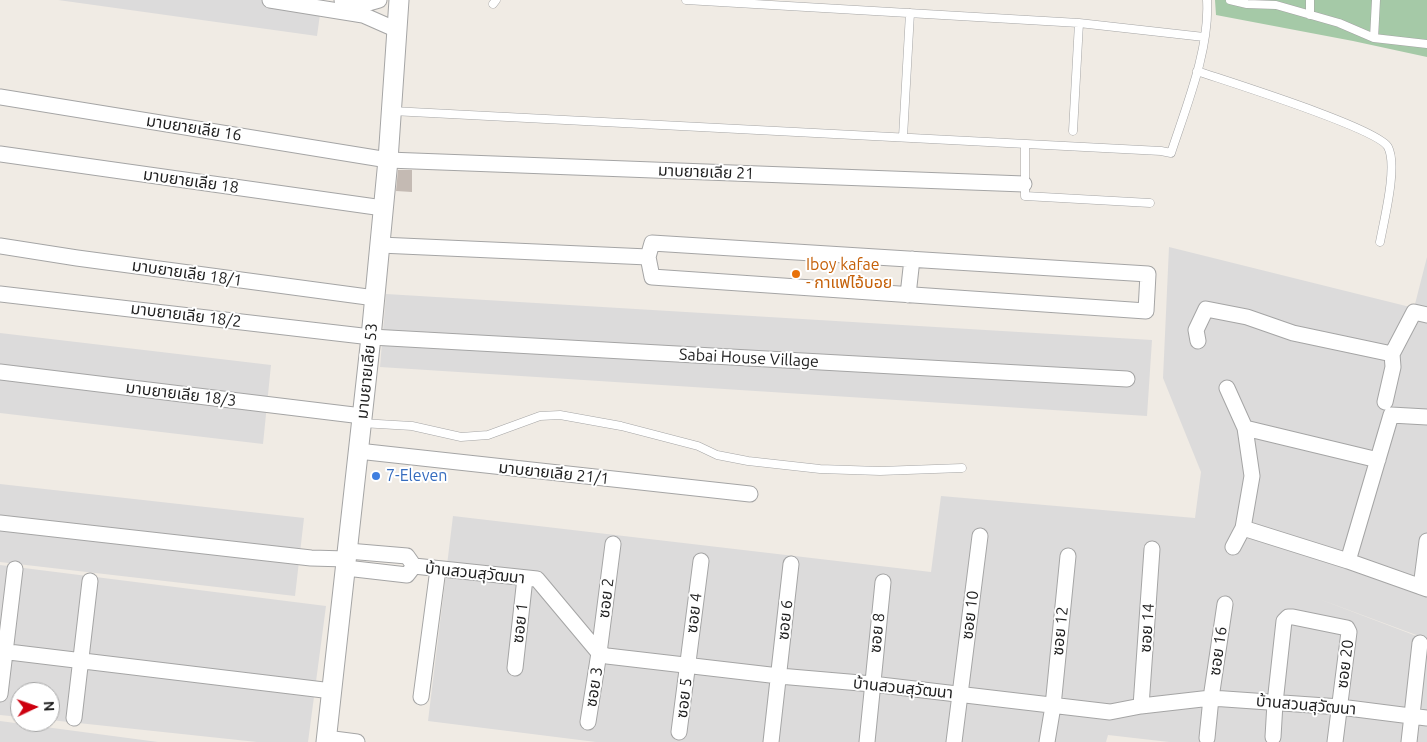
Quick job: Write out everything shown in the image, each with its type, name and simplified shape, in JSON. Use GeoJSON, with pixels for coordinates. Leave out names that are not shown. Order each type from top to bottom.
{"type":"FeatureCollection","features":[{"type":"Feature","properties":{"kind":"street"},"geometry":{"type":"LineString","coordinates":[[270,0],[363,15],[397,30]]}},
{"type":"Feature","properties":{"kind":"street"},"geometry":{"type":"LineString","coordinates":[[342,0],[365,4],[379,0]]}},
{"type":"Feature","properties":{"kind":"street","name":"มาบยายเลีย 53"},"geometry":{"type":"LineString","coordinates":[[326,740],[375,298],[392,111],[399,0]]}},
{"type":"Feature","properties":{"kind":"street","name":"มาบยายเลีย 16"},"geometry":{"type":"LineString","coordinates":[[0,97],[388,160]]}},
{"type":"Feature","properties":{"kind":"street","name":"มาบยายเลีย 18"},"geometry":{"type":"LineString","coordinates":[[0,154],[383,208]]}},
{"type":"Feature","properties":{"kind":"street","name":"มาบยายเลีย 21"},"geometry":{"type":"LineString","coordinates":[[388,160],[1024,184]]}},
{"type":"Feature","properties":{"kind":"street"},"geometry":{"type":"LineString","coordinates":[[652,243],[912,259],[1148,274],[1146,311],[652,277],[648,257],[652,243]]}},
{"type":"Feature","properties":{"kind":"street"},"geometry":{"type":"LineString","coordinates":[[380,245],[648,257]]}},
{"type":"Feature","properties":{"kind":"street","name":"มาบยายเลีย 18/1"},"geometry":{"type":"LineString","coordinates":[[0,246],[375,298]]}},
{"type":"Feature","properties":{"kind":"street"},"geometry":{"type":"LineString","coordinates":[[908,295],[912,259]]}},
{"type":"Feature","properties":{"kind":"street","name":"มาบยายเลีย 18/2"},"geometry":{"type":"LineString","coordinates":[[0,294],[371,337]]}},
{"type":"Feature","properties":{"kind":"street"},"geometry":{"type":"LineString","coordinates":[[1198,341],[1196,330],[1206,309],[1247,317],[1293,333],[1392,354]]}},
{"type":"Feature","properties":{"kind":"street"},"geometry":{"type":"LineString","coordinates":[[1348,561],[1378,460],[1388,408],[1393,367],[1392,354],[1414,312],[1427,315]]}},
{"type":"Feature","properties":{"kind":"street","name":"Sabai House Village"},"geometry":{"type":"LineString","coordinates":[[371,337],[1128,379]]}},
{"type":"Feature","properties":{"kind":"street","name":"มาบยายเลีย 18/3"},"geometry":{"type":"LineString","coordinates":[[0,372],[362,420]]}},
{"type":"Feature","properties":{"kind":"street"},"geometry":{"type":"LineString","coordinates":[[1227,388],[1245,428],[1252,476],[1244,528],[1233,547]]}},
{"type":"Feature","properties":{"kind":"street"},"geometry":{"type":"LineString","coordinates":[[1388,408],[1427,417]]}},
{"type":"Feature","properties":{"kind":"street"},"geometry":{"type":"LineString","coordinates":[[1245,428],[1378,460]]}},
{"type":"Feature","properties":{"kind":"street","name":"มาบยายเลีย 21/1"},"geometry":{"type":"LineString","coordinates":[[358,452],[750,494]]}},
{"type":"Feature","properties":{"kind":"street"},"geometry":{"type":"LineString","coordinates":[[0,523],[311,558],[347,560]]}},
{"type":"Feature","properties":{"kind":"street"},"geometry":{"type":"LineString","coordinates":[[1244,528],[1348,561],[1424,588],[1427,541]]}},
{"type":"Feature","properties":{"kind":"street","name":"ซอย 10"},"geometry":{"type":"LineString","coordinates":[[954,742],[980,536]]}},
{"type":"Feature","properties":{"kind":"street","name":"ซอย 2"},"geometry":{"type":"LineString","coordinates":[[599,653],[613,544]]}},
{"type":"Feature","properties":{"kind":"street","name":"ซอย 14"},"geometry":{"type":"LineString","coordinates":[[1141,706],[1152,549]]}},
{"type":"Feature","properties":{"kind":"street","name":"ซอย 12"},"geometry":{"type":"LineString","coordinates":[[1046,742],[1053,706],[1068,556]]}},
{"type":"Feature","properties":{"kind":"street","name":"บ้านสวนสุวัฒนา"},"geometry":{"type":"LineString","coordinates":[[347,560],[407,575],[414,566],[537,579],[599,653],[607,656],[1110,712],[1141,706],[1211,698],[1340,707],[1427,718]]}},
{"type":"Feature","properties":{"kind":"street","name":"ซอย 4"},"geometry":{"type":"LineString","coordinates":[[688,664],[701,561]]}},
{"type":"Feature","properties":{"kind":"street","name":"ซอย 6"},"geometry":{"type":"LineString","coordinates":[[771,742],[791,564]]}},
{"type":"Feature","properties":{"kind":"street"},"geometry":{"type":"LineString","coordinates":[[0,694],[2,652],[15,569]]}},
{"type":"Feature","properties":{"kind":"street"},"geometry":{"type":"LineString","coordinates":[[421,698],[438,569]]}},
{"type":"Feature","properties":{"kind":"street","name":"ซอย 1"},"geometry":{"type":"LineString","coordinates":[[515,668],[525,578]]}},
{"type":"Feature","properties":{"kind":"street"},"geometry":{"type":"LineString","coordinates":[[74,718],[90,581]]}},
{"type":"Feature","properties":{"kind":"street","name":"ซอย 8"},"geometry":{"type":"LineString","coordinates":[[867,742],[883,582]]}},
{"type":"Feature","properties":{"kind":"street","name":"ซอย 16"},"geometry":{"type":"LineString","coordinates":[[1207,738],[1225,604]]}},
{"type":"Feature","properties":{"kind":"street","name":"ซอย 20"},"geometry":{"type":"LineString","coordinates":[[1275,703],[1284,620],[1288,617],[1293,617],[1347,628],[1340,707]]}},
{"type":"Feature","properties":{"kind":"street"},"geometry":{"type":"LineString","coordinates":[[1409,742],[1420,643]]}},
{"type":"Feature","properties":{"kind":"street"},"geometry":{"type":"LineString","coordinates":[[2,652],[332,691]]}},
{"type":"Feature","properties":{"kind":"street","name":"ซอย 3"},"geometry":{"type":"LineString","coordinates":[[588,722],[599,653]]}},
{"type":"Feature","properties":{"kind":"street","name":"ซอย 5"},"geometry":{"type":"LineString","coordinates":[[679,732],[688,664]]}},
{"type":"Feature","properties":{"kind":"street"},"geometry":{"type":"LineString","coordinates":[[1273,737],[1275,703]]}},
{"type":"Feature","properties":{"kind":"street"},"geometry":{"type":"LineString","coordinates":[[1335,742],[1340,707]]}},
{"type":"Feature","properties":{"kind":"street"},"geometry":{"type":"LineString","coordinates":[[326,740],[357,742]]}},
{"type":"Feature","properties":{"kind":"lane"},"geometry":{"type":"LineString","coordinates":[[686,0],[1079,23],[1204,37]]}},
{"type":"Feature","properties":{"kind":"lane"},"geometry":{"type":"LineString","coordinates":[[392,111],[1171,153],[1197,71],[1204,37],[1207,0]]}},
{"type":"Feature","properties":{"kind":"lane"},"geometry":{"type":"LineString","coordinates":[[1230,0],[1247,4],[1276,2],[1310,15],[1339,23],[1374,38],[1427,44]]}},
{"type":"Feature","properties":{"kind":"lane"},"geometry":{"type":"LineString","coordinates":[[1310,0],[1310,15]]}},
{"type":"Feature","properties":{"kind":"lane"},"geometry":{"type":"LineString","coordinates":[[1374,38],[1376,0]]}},
{"type":"Feature","properties":{"kind":"lane"},"geometry":{"type":"LineString","coordinates":[[902,137],[910,13]]}},
{"type":"Feature","properties":{"kind":"lane"},"geometry":{"type":"LineString","coordinates":[[1073,130],[1079,23]]}},
{"type":"Feature","properties":{"kind":"lane"},"geometry":{"type":"LineString","coordinates":[[1197,71],[1347,122],[1382,141],[1388,147],[1391,164],[1389,195],[1380,242]]}},
{"type":"Feature","properties":{"kind":"lane"},"geometry":{"type":"LineString","coordinates":[[1025,144],[1025,196],[1150,203]]}},
{"type":"Feature","properties":{"kind":"lane"},"geometry":{"type":"LineString","coordinates":[[362,420],[412,426],[461,437],[488,435],[540,416],[560,415],[621,426],[698,446],[717,455],[748,461],[820,468],[880,471],[962,468]]}},
{"type":"Feature","properties":{"kind":"shaded area"},"geometry":{"type":"Polygon","coordinates":[[[58,0],[322,0],[317,36],[58,0]]]}},
{"type":"Feature","properties":{"kind":"shaded area"},"geometry":{"type":"Polygon","coordinates":[[[1169,247],[1414,308],[1427,257],[1427,639],[1319,599],[1427,640],[1427,742],[1169,742],[1108,735],[1106,742],[596,742],[428,721],[453,516],[931,572],[941,496],[1195,518],[1201,472],[1163,378],[1169,247]]]}},
{"type":"Feature","properties":{"kind":"shaded area"},"geometry":{"type":"Polygon","coordinates":[[[386,294],[1152,340],[1147,416],[380,367],[386,294]]]}},
{"type":"Feature","properties":{"kind":"shaded area"},"geometry":{"type":"Polygon","coordinates":[[[0,333],[271,365],[263,444],[0,413],[0,333]]]}},
{"type":"Feature","properties":{"kind":"shaded area"},"geometry":{"type":"Polygon","coordinates":[[[0,484],[304,518],[295,596],[0,562],[0,484]]]}},
{"type":"Feature","properties":{"kind":"shaded area"},"geometry":{"type":"Polygon","coordinates":[[[0,565],[326,606],[308,742],[257,742],[60,721],[60,682],[10,682],[10,716],[0,715],[0,565]]]}},
{"type":"Feature","properties":{"kind":"shaded area"},"geometry":{"type":"Polygon","coordinates":[[[0,721],[10,722],[10,732],[60,732],[60,729],[158,742],[0,742],[0,721]]]}},
{"type":"Feature","properties":{"kind":"green space"},"geometry":{"type":"Polygon","coordinates":[[[1215,0],[1427,0],[1427,57],[1216,15],[1215,0]]]}},
{"type":"Feature","properties":{"kind":"building"},"geometry":{"type":"Polygon","coordinates":[[[398,170],[412,170],[412,192],[396,191],[398,170]]]}},
{"type":"Feature","properties":{"kind":"place","name":"Iboy kafae - กาแฟไอ้บอย"},"geometry":{"type":"Point","coordinates":[796,274]}},
{"type":"Feature","properties":{"kind":"place","name":"7-Eleven"},"geometry":{"type":"Point","coordinates":[376,476]}}]}
